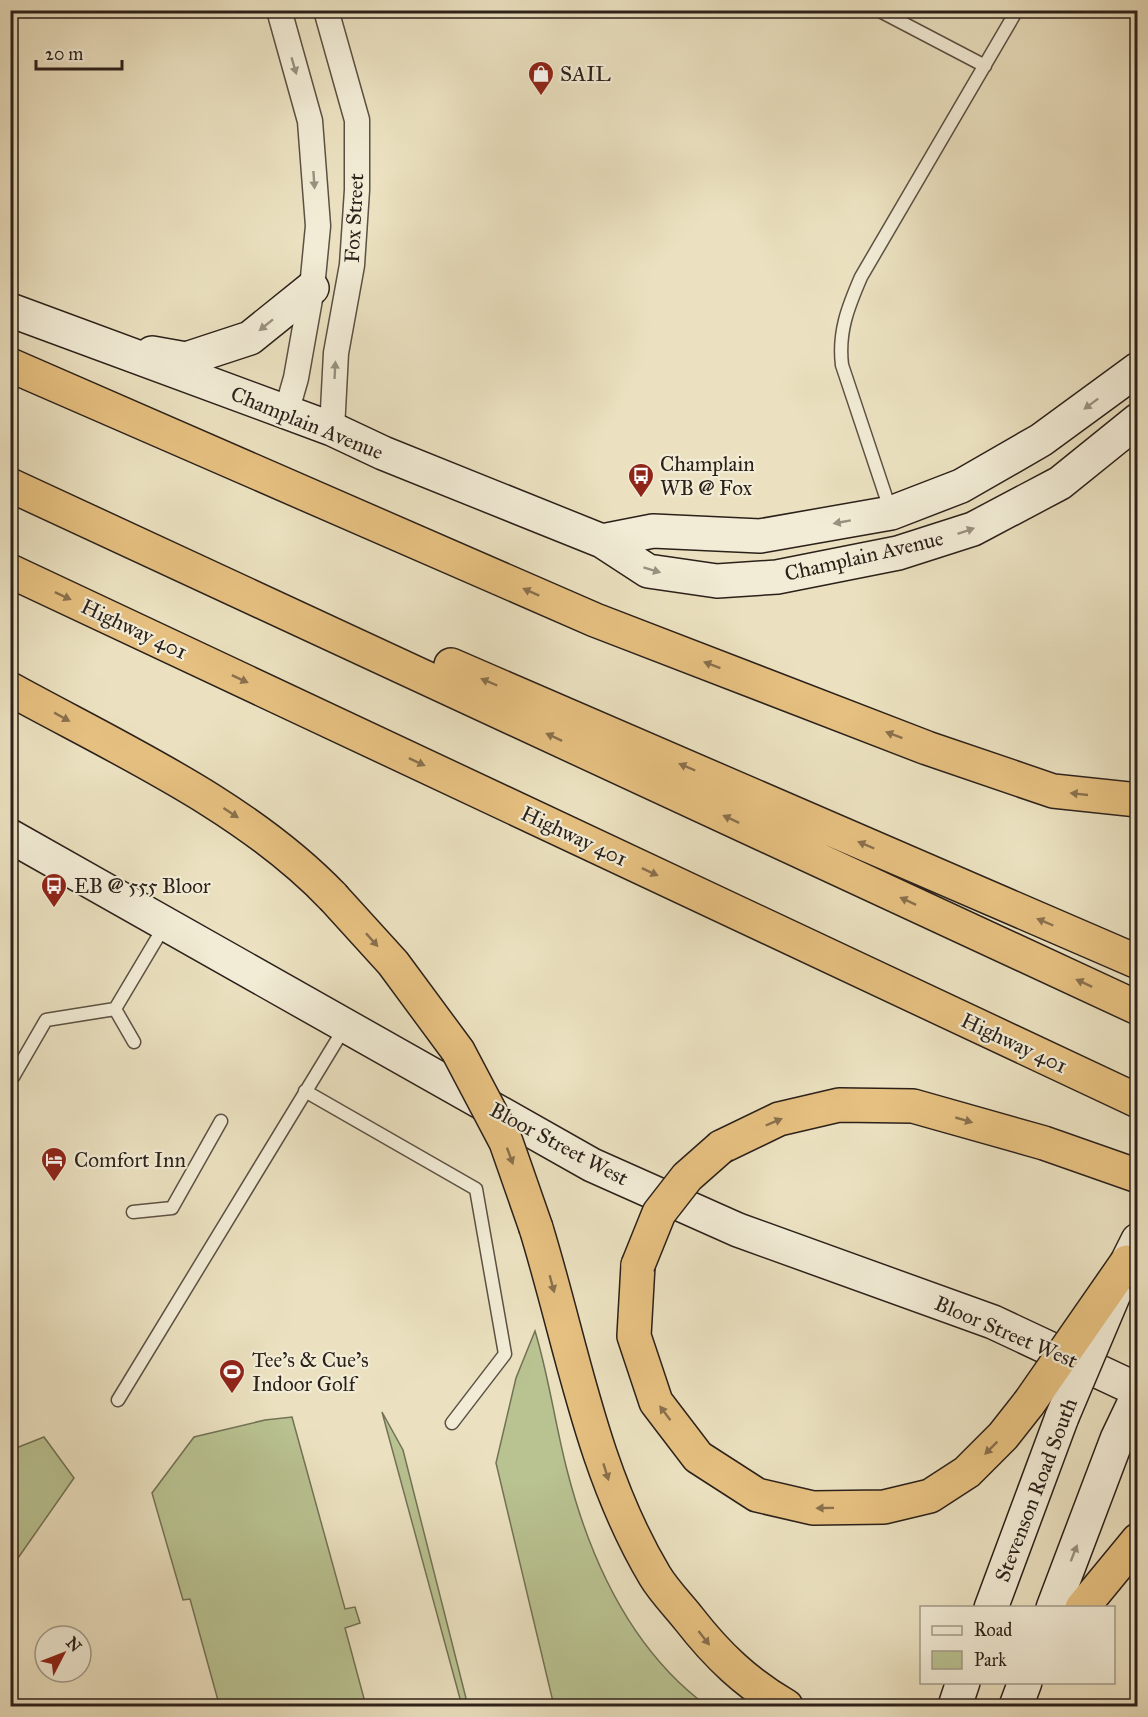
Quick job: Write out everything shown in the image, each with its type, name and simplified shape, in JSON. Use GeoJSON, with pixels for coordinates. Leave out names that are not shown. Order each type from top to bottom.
{"type":"FeatureCollection","features":[{"type":"Feature","properties":{"kind":"highway"},"geometry":{"type":"LineString","coordinates":[[10,365],[595,620],[927,748],[1053,791],[1137,800]]}},
{"type":"Feature","properties":{"kind":"highway"},"geometry":{"type":"LineString","coordinates":[[10,466],[192,553],[1137,962]]}},
{"type":"Feature","properties":{"kind":"highway"},"geometry":{"type":"LineString","coordinates":[[10,485],[1137,1008]]}},
{"type":"Feature","properties":{"kind":"highway","name":"Highway 401"},"geometry":{"type":"LineString","coordinates":[[10,571],[1137,1101]]}},
{"type":"Feature","properties":{"kind":"highway"},"geometry":{"type":"LineString","coordinates":[[10,689],[233,813],[310,873],[393,963],[458,1051],[506,1142],[536,1228],[580,1391],[611,1490],[656,1577],[718,1655],[767,1696],[786,1707]]}},
{"type":"Feature","properties":{"kind":"highway"},"geometry":{"type":"LineString","coordinates":[[1132,1251],[1029,1403],[1003,1436],[967,1472],[930,1496],[884,1507],[813,1508],[757,1495],[698,1456],[656,1402],[634,1336],[638,1264],[659,1213],[687,1177],[721,1147],[779,1119],[839,1105],[913,1106],[1044,1143],[1137,1176]]}},
{"type":"Feature","properties":{"kind":"highway"},"geometry":{"type":"LineString","coordinates":[[1084,1606],[1137,1540]]}},
{"type":"Feature","properties":{"kind":"main road"},"geometry":{"type":"LineString","coordinates":[[103,345],[186,359],[250,338],[312,288]]}},
{"type":"Feature","properties":{"kind":"main road","name":"Champlain Avenue"},"geometry":{"type":"LineString","coordinates":[[10,310],[332,429],[383,453],[602,541],[648,571],[717,581],[777,577],[898,553],[974,529],[1060,483],[1137,420]]}},
{"type":"Feature","properties":{"kind":"main road","name":"Champlain Avenue"},"geometry":{"type":"LineString","coordinates":[[602,541],[653,531],[760,536],[891,513],[961,486],[1041,440],[1137,369]]}},
{"type":"Feature","properties":{"kind":"main road","name":"Bloor Street West"},"geometry":{"type":"LineString","coordinates":[[10,836],[592,1165],[738,1230],[993,1322],[1137,1390]]}},
{"type":"Feature","properties":{"kind":"main road","name":"Stevenson Road South"},"geometry":{"type":"LineString","coordinates":[[992,1606],[1062,1418],[1132,1251]]}},
{"type":"Feature","properties":{"kind":"main road"},"geometry":{"type":"LineString","coordinates":[[1054,1606],[1117,1439],[1137,1395]]}},
{"type":"Feature","properties":{"kind":"main road"},"geometry":{"type":"LineString","coordinates":[[955,1707],[963,1684]]}},
{"type":"Feature","properties":{"kind":"main road"},"geometry":{"type":"LineString","coordinates":[[1016,1707],[1024,1684]]}},
{"type":"Feature","properties":{"kind":"street","name":"Fox Street"},"geometry":{"type":"LineString","coordinates":[[279,10],[310,121],[318,226],[312,288],[296,378],[286,413]]}},
{"type":"Feature","properties":{"kind":"street","name":"Fox Street"},"geometry":{"type":"LineString","coordinates":[[326,10],[357,120],[357,190],[352,265],[336,353],[332,429]]}},
{"type":"Feature","properties":{"kind":"lane"},"geometry":{"type":"LineString","coordinates":[[878,10],[985,66]]}},
{"type":"Feature","properties":{"kind":"lane"},"geometry":{"type":"LineString","coordinates":[[891,513],[846,383],[840,345],[846,312],[861,277],[1017,10]]}},
{"type":"Feature","properties":{"kind":"lane"},"geometry":{"type":"LineString","coordinates":[[116,1009],[166,924]]}},
{"type":"Feature","properties":{"kind":"lane"},"geometry":{"type":"LineString","coordinates":[[116,1009],[134,1042]]}},
{"type":"Feature","properties":{"kind":"lane"},"geometry":{"type":"LineString","coordinates":[[13,1077],[46,1020],[116,1009]]}},
{"type":"Feature","properties":{"kind":"lane"},"geometry":{"type":"LineString","coordinates":[[118,1400],[345,1026]]}},
{"type":"Feature","properties":{"kind":"lane"},"geometry":{"type":"LineString","coordinates":[[305,1091],[476,1189],[505,1354],[452,1423]]}},
{"type":"Feature","properties":{"kind":"lane"},"geometry":{"type":"LineString","coordinates":[[133,1212],[172,1208],[220,1121]]}},
{"type":"Feature","properties":{"kind":"green space"},"geometry":{"type":"Polygon","coordinates":[[[535,1331],[576,1504],[601,1569],[635,1630],[656,1658],[707,1706],[554,1706],[496,1463],[516,1378],[535,1331]]]}},
{"type":"Feature","properties":{"kind":"green space"},"geometry":{"type":"Polygon","coordinates":[[[382,1412],[403,1450],[468,1706],[462,1706],[382,1412]]]}},
{"type":"Feature","properties":{"kind":"green space"},"geometry":{"type":"Polygon","coordinates":[[[292,1417],[345,1609],[355,1607],[360,1623],[345,1628],[366,1706],[215,1706],[219,1704],[190,1599],[183,1600],[152,1493],[194,1437],[265,1420],[292,1417]]]}},
{"type":"Feature","properties":{"kind":"green space"},"geometry":{"type":"Polygon","coordinates":[[[44,1437],[74,1478],[11,1568],[11,1450],[44,1437]]]}},
{"type":"Feature","properties":{"kind":"place","name":"SAIL"},"geometry":{"type":"Point","coordinates":[541,97]}},
{"type":"Feature","properties":{"kind":"place","name":"Champlain WB @ Fox"},"geometry":{"type":"Point","coordinates":[641,499]}},
{"type":"Feature","properties":{"kind":"place","name":"EB @ 555 Bloor"},"geometry":{"type":"Point","coordinates":[54,909]}},
{"type":"Feature","properties":{"kind":"place","name":"Comfort Inn"},"geometry":{"type":"Point","coordinates":[54,1183]}},
{"type":"Feature","properties":{"kind":"place","name":"Tee's & Cue's Indoor Golf"},"geometry":{"type":"Point","coordinates":[232,1395]}}]}
